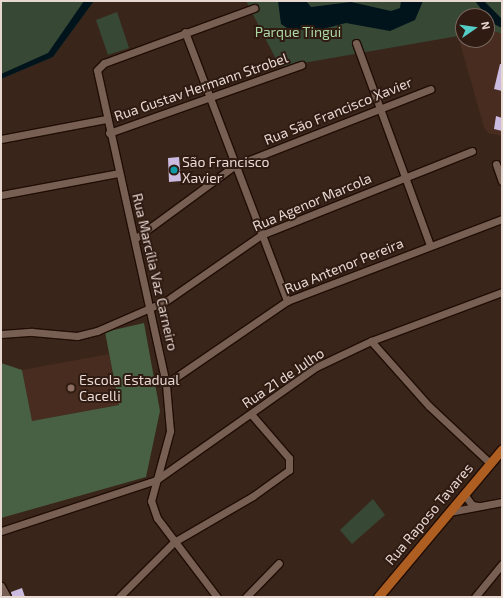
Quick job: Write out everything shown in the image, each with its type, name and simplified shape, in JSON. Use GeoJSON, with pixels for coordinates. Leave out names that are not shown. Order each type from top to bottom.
{"type":"FeatureCollection","features":[{"type":"Feature","properties":{"kind":"main road","name":"Rua Raposo Tavares"},"geometry":{"type":"LineString","coordinates":[[378,597],[502,449]]}},
{"type":"Feature","properties":{"kind":"street"},"geometry":{"type":"LineString","coordinates":[[254,8],[185,32],[234,166],[287,301]]}},
{"type":"Feature","properties":{"kind":"street","name":"Rua Marcília Vaz Carneiro"},"geometry":{"type":"LineString","coordinates":[[185,32],[104,63],[97,70],[118,173],[136,238],[166,384],[170,431],[151,502],[157,518],[217,597]]}},
{"type":"Feature","properties":{"kind":"street"},"geometry":{"type":"LineString","coordinates":[[356,43],[430,245]]}},
{"type":"Feature","properties":{"kind":"street","name":"Rua Gustav Hermann Strobel"},"geometry":{"type":"LineString","coordinates":[[109,133],[301,65]]}},
{"type":"Feature","properties":{"kind":"street","name":"Rua São Francisco Xavier"},"geometry":{"type":"LineString","coordinates":[[136,238],[234,166],[430,89]]}},
{"type":"Feature","properties":{"kind":"street"},"geometry":{"type":"LineString","coordinates":[[1,139],[106,119]]}},
{"type":"Feature","properties":{"kind":"street","name":"Rua Agenor Marcola"},"geometry":{"type":"LineString","coordinates":[[1,334],[32,332],[77,336],[150,306],[166,301],[261,235],[472,151]]}},
{"type":"Feature","properties":{"kind":"street"},"geometry":{"type":"LineString","coordinates":[[496,164],[502,181]]}},
{"type":"Feature","properties":{"kind":"street"},"geometry":{"type":"LineString","coordinates":[[1,195],[118,173]]}},
{"type":"Feature","properties":{"kind":"street","name":"Rua Antenor Pereira"},"geometry":{"type":"LineString","coordinates":[[166,384],[287,301],[430,245],[502,219]]}},
{"type":"Feature","properties":{"kind":"street","name":"Rua 21 de Julho"},"geometry":{"type":"LineString","coordinates":[[156,480],[316,367],[371,341],[502,292]]}},
{"type":"Feature","properties":{"kind":"street"},"geometry":{"type":"LineString","coordinates":[[371,341],[429,406],[490,463]]}},
{"type":"Feature","properties":{"kind":"street"},"geometry":{"type":"LineString","coordinates":[[119,597],[174,542],[253,496],[289,470],[289,458],[251,414]]}},
{"type":"Feature","properties":{"kind":"street"},"geometry":{"type":"LineString","coordinates":[[1,531],[156,480]]}},
{"type":"Feature","properties":{"kind":"street"},"geometry":{"type":"LineString","coordinates":[[464,494],[472,505],[478,506]]}},
{"type":"Feature","properties":{"kind":"street"},"geometry":{"type":"LineString","coordinates":[[449,512],[502,502]]}},
{"type":"Feature","properties":{"kind":"street"},"geometry":{"type":"LineString","coordinates":[[246,597],[279,563]]}},
{"type":"Feature","properties":{"kind":"street"},"geometry":{"type":"LineString","coordinates":[[475,597],[502,564]]}},
{"type":"Feature","properties":{"kind":"street"},"geometry":{"type":"LineString","coordinates":[[1,586],[7,597]]}},
{"type":"Feature","properties":{"kind":"shaded area"},"geometry":{"type":"Polygon","coordinates":[[[495,31],[502,34],[502,136],[488,133],[484,127],[461,48],[495,48],[495,31]]]}},
{"type":"Feature","properties":{"kind":"shaded area","name":"Escola Estadual Cacelli"},"geometry":{"type":"Polygon","coordinates":[[[109,354],[119,405],[32,421],[22,370],[109,354]]]}},
{"type":"Feature","properties":{"kind":"green space"},"geometry":{"type":"Polygon","coordinates":[[[1,1],[94,1],[53,57],[1,79],[1,1]]]}},
{"type":"Feature","properties":{"kind":"green space","name":"Parque Tingui"},"geometry":{"type":"Polygon","coordinates":[[[246,1],[502,1],[502,34],[495,32],[495,8],[455,8],[455,37],[280,67],[246,1]]]}},
{"type":"Feature","properties":{"kind":"green space"},"geometry":{"type":"Polygon","coordinates":[[[117,12],[129,48],[108,55],[96,20],[117,12]]]}},
{"type":"Feature","properties":{"kind":"green space"},"geometry":{"type":"Polygon","coordinates":[[[144,323],[160,411],[146,477],[1,518],[1,363],[22,370],[32,421],[119,405],[105,332],[144,323]]]}},
{"type":"Feature","properties":{"kind":"green space"},"geometry":{"type":"Polygon","coordinates":[[[373,499],[385,515],[352,544],[340,530],[373,499]]]}},
{"type":"Feature","properties":{"kind":"water"},"geometry":{"type":"Polygon","coordinates":[[[84,1],[94,1],[53,57],[1,79],[1,74],[48,53],[84,1]]]}},
{"type":"Feature","properties":{"kind":"water"},"geometry":{"type":"Polygon","coordinates":[[[278,1],[306,1],[311,7],[351,2],[391,11],[400,8],[401,1],[423,1],[415,20],[390,31],[346,23],[323,29],[290,30],[281,24],[278,1]]]}},
{"type":"Feature","properties":{"kind":"water"},"geometry":{"type":"Polygon","coordinates":[[[475,1],[484,1],[491,8],[480,8],[475,1]]]}},
{"type":"Feature","properties":{"kind":"water"},"geometry":{"type":"Polygon","coordinates":[[[495,12],[502,19],[502,28],[495,24],[495,12]]]}},
{"type":"Feature","properties":{"kind":"building"},"geometry":{"type":"Polygon","coordinates":[[[500,64],[502,64],[502,91],[494,89],[500,64]]]}},
{"type":"Feature","properties":{"kind":"building"},"geometry":{"type":"Polygon","coordinates":[[[496,116],[502,118],[502,131],[494,129],[496,116]]]}},
{"type":"Feature","properties":{"kind":"building","name":"São Francisco Xavier"},"geometry":{"type":"Polygon","coordinates":[[[179,157],[181,181],[169,182],[168,158],[179,157]]]}},
{"type":"Feature","properties":{"kind":"building"},"geometry":{"type":"Polygon","coordinates":[[[22,588],[25,597],[12,597],[11,592],[22,588]]]}},
{"type":"Feature","properties":{"kind":"place","name":"São Francisco Xavier"},"geometry":{"type":"Point","coordinates":[174,170]}},
{"type":"Feature","properties":{"kind":"place","name":"Escola Estadual Cacelli"},"geometry":{"type":"Point","coordinates":[71,388]}}]}
